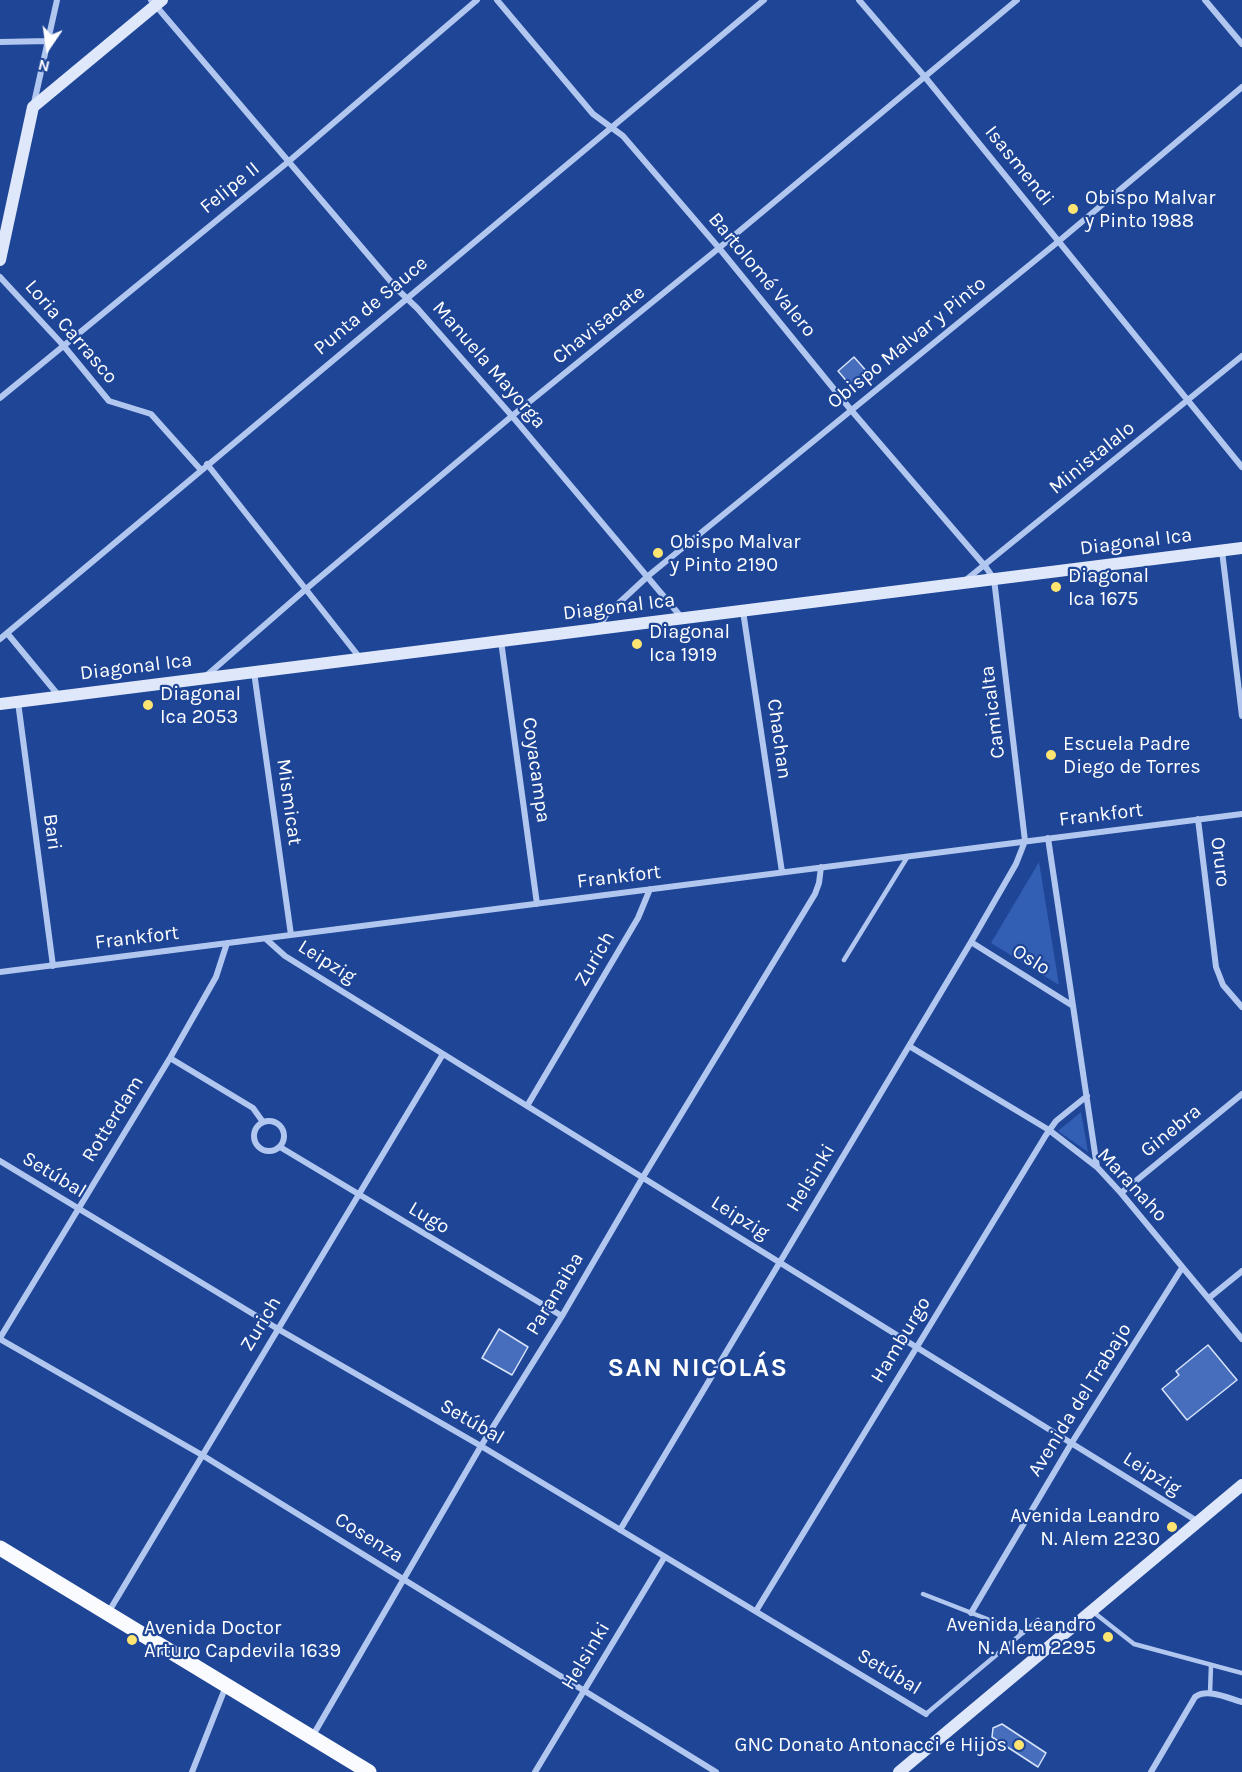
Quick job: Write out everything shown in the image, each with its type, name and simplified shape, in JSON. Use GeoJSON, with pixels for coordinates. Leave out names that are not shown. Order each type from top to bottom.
{"type":"FeatureCollection","features":[{"type":"Feature","properties":{"kind":"main road"},"geometry":{"type":"LineString","coordinates":[[0,260],[4,219],[33,107],[156,2]]}},
{"type":"Feature","properties":{"kind":"main road","name":"Diagonal Ica"},"geometry":{"type":"LineString","coordinates":[[0,704],[1242,548]]}},
{"type":"Feature","properties":{"kind":"main road"},"geometry":{"type":"LineString","coordinates":[[899,1772],[1242,1485]]}},
{"type":"Feature","properties":{"kind":"main road"},"geometry":{"type":"LineString","coordinates":[[0,1548],[369,1772]]}},
{"type":"Feature","properties":{"kind":"street"},"geometry":{"type":"LineString","coordinates":[[33,107],[57,0]]}},
{"type":"Feature","properties":{"kind":"street","name":"Felipe II"},"geometry":{"type":"LineString","coordinates":[[0,398],[288,162],[477,0]]}},
{"type":"Feature","properties":{"kind":"street","name":"Bartolomé Valero"},"geometry":{"type":"LineString","coordinates":[[497,0],[593,114],[623,136],[994,579]]}},
{"type":"Feature","properties":{"kind":"street","name":"Punta de Sauce"},"geometry":{"type":"LineString","coordinates":[[0,639],[764,0]]}},
{"type":"Feature","properties":{"kind":"street","name":"Isasmendi"},"geometry":{"type":"LineString","coordinates":[[859,0],[925,77],[1242,467]]}},
{"type":"Feature","properties":{"kind":"street","name":"Chavisacate"},"geometry":{"type":"LineString","coordinates":[[204,679],[306,589],[512,416],[719,249],[1017,0]]}},
{"type":"Feature","properties":{"kind":"street"},"geometry":{"type":"LineString","coordinates":[[1205,0],[1242,44]]}},
{"type":"Feature","properties":{"kind":"street","name":"Manuela Mayorga"},"geometry":{"type":"LineString","coordinates":[[156,2],[288,162],[398,290],[417,308],[512,416],[682,619]]}},
{"type":"Feature","properties":{"kind":"street"},"geometry":{"type":"LineString","coordinates":[[0,42],[48,41]]}},
{"type":"Feature","properties":{"kind":"street","name":"Obispo Malvar y Pinto"},"geometry":{"type":"LineString","coordinates":[[597,629],[606,615],[648,576],[1059,241],[1242,87]]}},
{"type":"Feature","properties":{"kind":"street","name":"Loria Carrasco"},"geometry":{"type":"LineString","coordinates":[[0,277],[63,345],[109,401],[151,414],[201,470]]}},
{"type":"Feature","properties":{"kind":"street","name":"Ministalalo"},"geometry":{"type":"LineString","coordinates":[[962,583],[1242,356]]}},
{"type":"Feature","properties":{"kind":"street"},"geometry":{"type":"LineString","coordinates":[[207,464],[361,659]]}},
{"type":"Feature","properties":{"kind":"street"},"geometry":{"type":"LineString","coordinates":[[1222,551],[1242,716]]}},
{"type":"Feature","properties":{"kind":"street","name":"Camicalta"},"geometry":{"type":"LineString","coordinates":[[994,579],[1024,841]]}},
{"type":"Feature","properties":{"kind":"street","name":"Chachan"},"geometry":{"type":"LineString","coordinates":[[743,611],[782,872]]}},
{"type":"Feature","properties":{"kind":"street"},"geometry":{"type":"LineString","coordinates":[[7,633],[60,697]]}},
{"type":"Feature","properties":{"kind":"street","name":"Coyacampa"},"geometry":{"type":"LineString","coordinates":[[501,641],[537,904]]}},
{"type":"Feature","properties":{"kind":"street","name":"Mismicat"},"geometry":{"type":"LineString","coordinates":[[254,672],[291,935]]}},
{"type":"Feature","properties":{"kind":"street","name":"Bari"},"geometry":{"type":"LineString","coordinates":[[18,702],[53,966]]}},
{"type":"Feature","properties":{"kind":"street","name":"Frankfort"},"geometry":{"type":"LineString","coordinates":[[0,972],[1242,814]]}},
{"type":"Feature","properties":{"kind":"street","name":"Oruro"},"geometry":{"type":"LineString","coordinates":[[1198,819],[1216,967],[1223,985],[1242,1007]]}},
{"type":"Feature","properties":{"kind":"street"},"geometry":{"type":"LineString","coordinates":[[1048,838],[1097,1167]]}},
{"type":"Feature","properties":{"kind":"street","name":"Helsinki"},"geometry":{"type":"LineString","coordinates":[[620,1530],[971,942],[1016,864],[1024,841]]}},
{"type":"Feature","properties":{"kind":"street","name":"Paranaiba"},"geometry":{"type":"LineString","coordinates":[[312,1737],[481,1446],[562,1316],[815,894],[821,867]]}},
{"type":"Feature","properties":{"kind":"street","name":"Zurich"},"geometry":{"type":"LineString","coordinates":[[528,1106],[638,918],[650,889]]}},
{"type":"Feature","properties":{"kind":"street","name":"Leipzig"},"geometry":{"type":"LineString","coordinates":[[266,939],[285,956],[1198,1522]]}},
{"type":"Feature","properties":{"kind":"street","name":"Oslo"},"geometry":{"type":"LineString","coordinates":[[971,942],[1073,1006]]}},
{"type":"Feature","properties":{"kind":"street","name":"Rotterdam"},"geometry":{"type":"LineString","coordinates":[[0,1339],[170,1058],[216,977],[227,943]]}},
{"type":"Feature","properties":{"kind":"street","name":"Maranaho"},"geometry":{"type":"LineString","coordinates":[[909,1046],[1049,1131],[1097,1167],[1242,1339]]}},
{"type":"Feature","properties":{"kind":"street","name":"Zurich"},"geometry":{"type":"LineString","coordinates":[[108,1613],[443,1054]]}},
{"type":"Feature","properties":{"kind":"street"},"geometry":{"type":"LineString","coordinates":[[170,1058],[253,1108],[263,1122],[274,1121],[282,1127],[285,1137],[280,1147]]}},
{"type":"Feature","properties":{"kind":"street","name":"Ginebra"},"geometry":{"type":"LineString","coordinates":[[1121,1193],[1242,1094]]}},
{"type":"Feature","properties":{"kind":"street","name":"Hamburgo"},"geometry":{"type":"LineString","coordinates":[[756,1611],[1049,1131],[1056,1121],[1088,1096]]}},
{"type":"Feature","properties":{"kind":"street","name":"Lugo"},"geometry":{"type":"LineString","coordinates":[[263,1122],[255,1128],[254,1133],[258,1147],[267,1152],[280,1147],[562,1316]]}},
{"type":"Feature","properties":{"kind":"street","name":"Setúbal"},"geometry":{"type":"LineString","coordinates":[[0,1161],[278,1329],[481,1446],[926,1714]]}},
{"type":"Feature","properties":{"kind":"street","name":"Avenida del Trabajo"},"geometry":{"type":"LineString","coordinates":[[970,1613],[1071,1444],[1182,1268]]}},
{"type":"Feature","properties":{"kind":"street"},"geometry":{"type":"LineString","coordinates":[[1209,1298],[1242,1271]]}},
{"type":"Feature","properties":{"kind":"street","name":"Cosenza"},"geometry":{"type":"LineString","coordinates":[[0,1339],[202,1455],[717,1772]]}},
{"type":"Feature","properties":{"kind":"street","name":"Helsinki"},"geometry":{"type":"LineString","coordinates":[[535,1772],[664,1558]]}},
{"type":"Feature","properties":{"kind":"street"},"geometry":{"type":"LineString","coordinates":[[192,1772],[226,1686]]}},
{"type":"Feature","properties":{"kind":"street"},"geometry":{"type":"LineString","coordinates":[[1151,1772],[1199,1694],[1210,1693],[1242,1702]]}},
{"type":"Feature","properties":{"kind":"lane"},"geometry":{"type":"LineString","coordinates":[[844,960],[908,856]]}},
{"type":"Feature","properties":{"kind":"lane"},"geometry":{"type":"LineString","coordinates":[[923,1594],[1023,1633]]}},
{"type":"Feature","properties":{"kind":"lane"},"geometry":{"type":"LineString","coordinates":[[1092,1611],[1134,1644],[1242,1673]]}},
{"type":"Feature","properties":{"kind":"lane"},"geometry":{"type":"LineString","coordinates":[[926,1714],[1038,1620]]}},
{"type":"Feature","properties":{"kind":"lane"},"geometry":{"type":"LineString","coordinates":[[1210,1693],[1211,1665]]}},
{"type":"Feature","properties":{"kind":"shaded area"},"geometry":{"type":"Polygon","coordinates":[[[1039,862],[1059,985],[991,943],[1039,862]]]}},
{"type":"Feature","properties":{"kind":"shaded area"},"geometry":{"type":"Polygon","coordinates":[[[1081,1112],[1088,1152],[1058,1131],[1081,1112]]]}},
{"type":"Feature","properties":{"kind":"building"},"geometry":{"type":"Polygon","coordinates":[[[854,357],[869,374],[856,385],[849,384],[838,371],[854,357]]]}},
{"type":"Feature","properties":{"kind":"building"},"geometry":{"type":"Polygon","coordinates":[[[499,1329],[528,1347],[512,1375],[482,1358],[499,1329]]]}},
{"type":"Feature","properties":{"kind":"building"},"geometry":{"type":"Polygon","coordinates":[[[1208,1345],[1237,1380],[1187,1420],[1162,1389],[1179,1375],[1176,1371],[1208,1345]]]}},
{"type":"Feature","properties":{"kind":"building","name":"GNC Donato Antonacci e Hijos"},"geometry":{"type":"Polygon","coordinates":[[[1002,1724],[1046,1753],[1038,1767],[992,1737],[993,1728],[1002,1724]]]}},
{"type":"Feature","properties":{"kind":"place","name":"Obispo Malvar y Pinto 1988"},"geometry":{"type":"Point","coordinates":[1073,209]}},
{"type":"Feature","properties":{"kind":"place","name":"Obispo Malvar y Pinto 2190"},"geometry":{"type":"Point","coordinates":[658,553]}},
{"type":"Feature","properties":{"kind":"place","name":"Diagonal Ica 1675"},"geometry":{"type":"Point","coordinates":[1056,587]}},
{"type":"Feature","properties":{"kind":"place","name":"Diagonal Ica 1919"},"geometry":{"type":"Point","coordinates":[637,644]}},
{"type":"Feature","properties":{"kind":"place","name":"Diagonal Ica 2053"},"geometry":{"type":"Point","coordinates":[148,705]}},
{"type":"Feature","properties":{"kind":"place","name":"Escuela Padre Diego de Torres"},"geometry":{"type":"Point","coordinates":[1051,755]}},
{"type":"Feature","properties":{"kind":"place","name":"Avenida Leandro N. Alem 2230"},"geometry":{"type":"Point","coordinates":[1172,1527]}},
{"type":"Feature","properties":{"kind":"place","name":"Avenida Leandro N. Alem 2295"},"geometry":{"type":"Point","coordinates":[1108,1637]}},
{"type":"Feature","properties":{"kind":"place","name":"Avenida Doctor Arturo Capdevila 1639"},"geometry":{"type":"Point","coordinates":[132,1640]}},
{"type":"Feature","properties":{"kind":"place","name":"GNC Donato Antonacci e Hijos"},"geometry":{"type":"Point","coordinates":[1019,1745]}},
{"type":"Feature","properties":{"kind":"district","name":"SAN NICOLÁS"},"geometry":{"type":"Point","coordinates":[698,1369]}}]}
